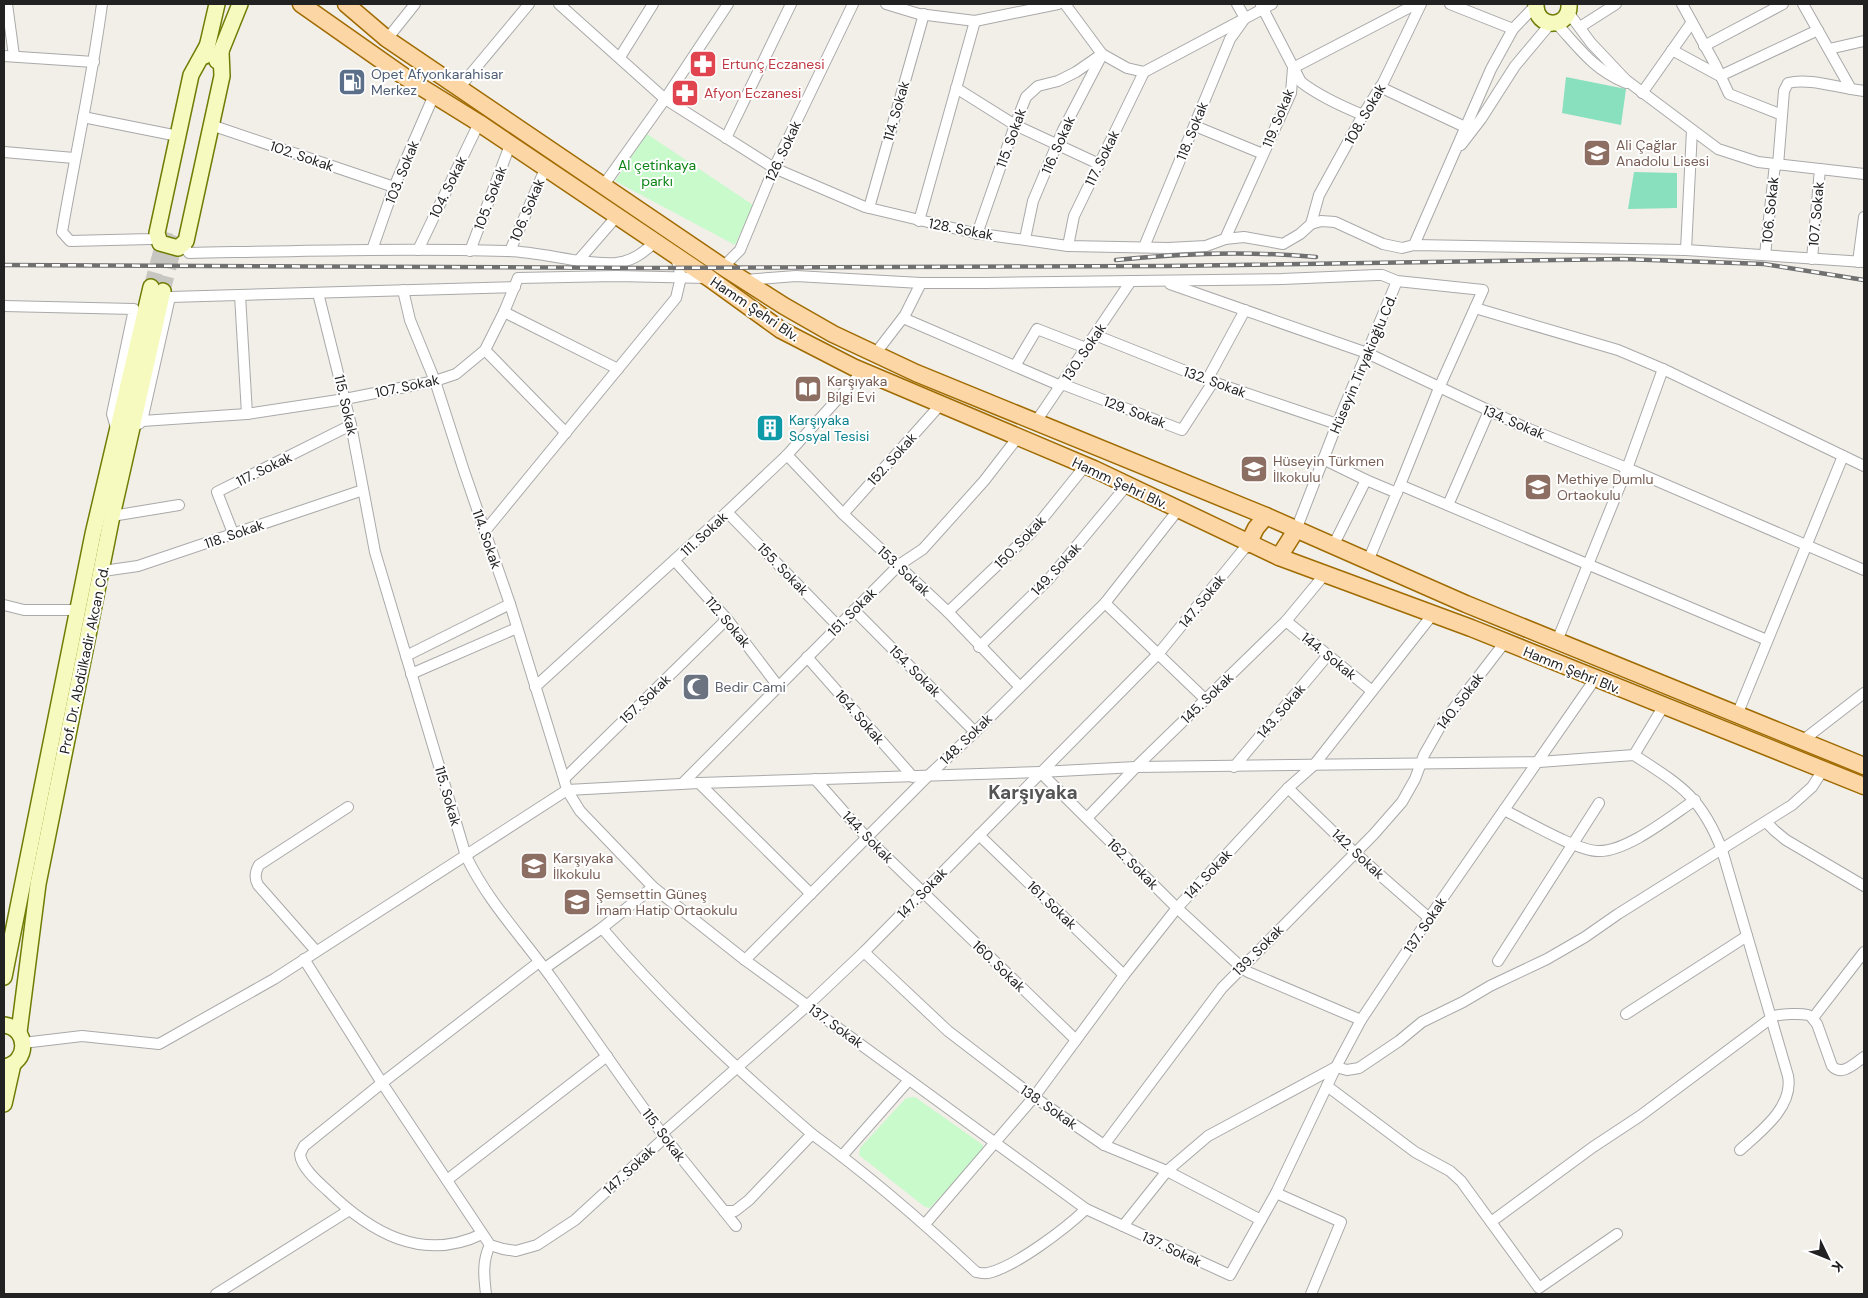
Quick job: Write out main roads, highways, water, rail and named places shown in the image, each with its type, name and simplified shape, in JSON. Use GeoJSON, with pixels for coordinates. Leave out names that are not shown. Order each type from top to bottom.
{"type":"FeatureCollection","features":[{"type":"Feature","properties":{"kind":"main road"},"geometry":{"type":"LineString","coordinates":[[209,4],[213,44],[222,76],[186,241],[157,233],[191,75],[213,44],[240,5]]}},
{"type":"Feature","properties":{"kind":"main road"},"geometry":{"type":"LineString","coordinates":[[171,237],[213,73],[216,4]]}},
{"type":"Feature","properties":{"kind":"main road","name":"Hamm Şehri Blv."},"geometry":{"type":"LineString","coordinates":[[301,4],[405,77],[656,242],[781,330],[864,371],[1127,485],[1248,544],[1505,642],[1663,707],[1864,786]]}},
{"type":"Feature","properties":{"kind":"main road","name":"Hamm Şehri Blv."},"geometry":{"type":"LineString","coordinates":[[346,4],[387,39],[603,186],[723,267],[825,329],[875,354],[1035,422],[1266,516],[1557,641],[1864,766]]}},
{"type":"Feature","properties":{"kind":"main road"},"geometry":{"type":"LineString","coordinates":[[1536,4],[1536,10],[1542,19],[1554,23],[1562,21],[1571,6]]}},
{"type":"Feature","properties":{"kind":"main road","name":"Prof. Dr. Abdülkadir Akcan Cd."},"geometry":{"type":"LineString","coordinates":[[4,1104],[8,1065],[21,1055],[21,1038],[38,884],[103,571],[125,433],[157,289]]}},
{"type":"Feature","properties":{"kind":"main road","name":"Prof. Dr. Abdülkadir Akcan Cd."},"geometry":{"type":"LineString","coordinates":[[4,977],[93,534],[125,433]]}},
{"type":"Feature","properties":{"kind":"main road"},"geometry":{"type":"LineString","coordinates":[[1248,544],[1256,528],[1266,516]]}},
{"type":"Feature","properties":{"kind":"main road"},"geometry":{"type":"LineString","coordinates":[[1279,557],[1296,530]]}},
{"type":"Feature","properties":{"kind":"main road"},"geometry":{"type":"LineString","coordinates":[[4,1025],[13,1028],[21,1038]]}},
{"type":"Feature","properties":{"kind":"tunnel"},"geometry":{"type":"LineString","coordinates":[[151,287],[166,232]]}},
{"type":"Feature","properties":{"kind":"tunnel"},"geometry":{"type":"LineString","coordinates":[[163,291],[177,236]]}},
{"type":"Feature","properties":{"kind":"railway"},"geometry":{"type":"LineString","coordinates":[[1116,260],[1216,254],[1316,257]]}},
{"type":"Feature","properties":{"kind":"railway"},"geometry":{"type":"LineString","coordinates":[[4,265],[647,268],[1166,266],[1623,259],[1764,264],[1864,280]]}},
{"type":"Feature","properties":{"kind":"place","name":"Ertunç Eczanesi"},"geometry":{"type":"Point","coordinates":[703,64]}},
{"type":"Feature","properties":{"kind":"place","name":"Opet Afyonkarahisar Merkez"},"geometry":{"type":"Point","coordinates":[352,82]}},
{"type":"Feature","properties":{"kind":"place","name":"Afyon Eczanesi"},"geometry":{"type":"Point","coordinates":[685,93]}},
{"type":"Feature","properties":{"kind":"place","name":"Ali Çağlar Anadolu Lisesi"},"geometry":{"type":"Point","coordinates":[1597,153]}},
{"type":"Feature","properties":{"kind":"place","name":"Karşıyaka Bilgi Evi"},"geometry":{"type":"Point","coordinates":[808,389]}},
{"type":"Feature","properties":{"kind":"place","name":"Karşıyaka Sosyal Tesisi"},"geometry":{"type":"Point","coordinates":[770,428]}},
{"type":"Feature","properties":{"kind":"place","name":"Hüseyin Türkmen İlkokulu"},"geometry":{"type":"Point","coordinates":[1254,469]}},
{"type":"Feature","properties":{"kind":"place","name":"Methiye Dumlu Ortaokulu"},"geometry":{"type":"Point","coordinates":[1538,487]}},
{"type":"Feature","properties":{"kind":"place","name":"Bedir Cami"},"geometry":{"type":"Point","coordinates":[696,687]}},
{"type":"Feature","properties":{"kind":"place","name":"Karşıyaka İlkokulu"},"geometry":{"type":"Point","coordinates":[534,866]}},
{"type":"Feature","properties":{"kind":"place","name":"Şemsettin Güneş İmam Hatip Ortaokulu"},"geometry":{"type":"Point","coordinates":[577,902]}},
{"type":"Feature","properties":{"kind":"district","name":"Karşıyaka"},"geometry":{"type":"Point","coordinates":[1033,792]}},
{"type":"Feature","properties":{"kind":"park label","name":"Al çetinkaya parkı"},"geometry":{"type":"Point","coordinates":[657,174]}}]}
